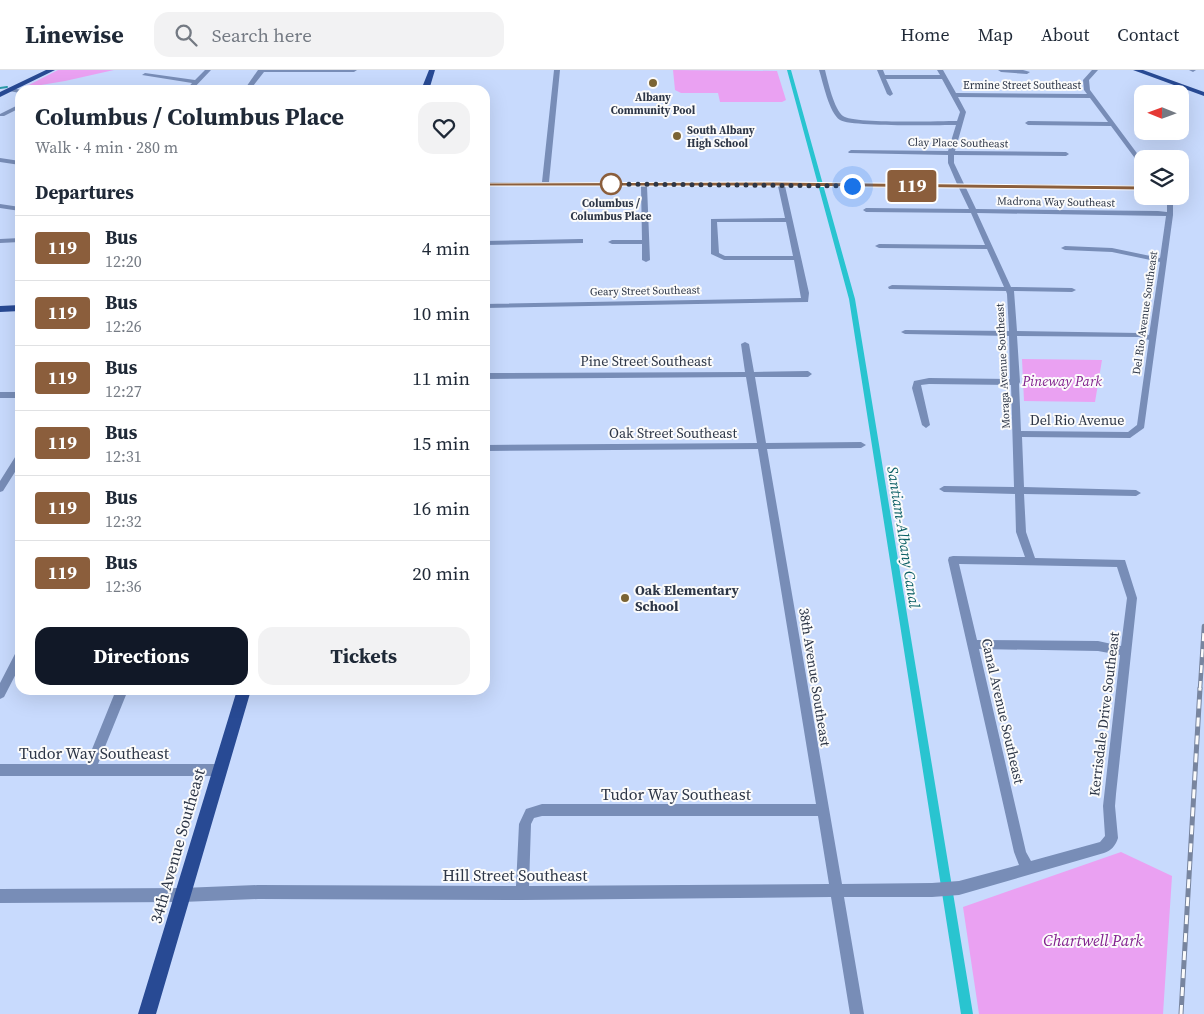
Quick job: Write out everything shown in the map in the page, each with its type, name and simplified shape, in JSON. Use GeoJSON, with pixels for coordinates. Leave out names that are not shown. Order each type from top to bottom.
{"type":"FeatureCollection","features":[{"type":"Feature","properties":{"kind":"main road"},"geometry":{"type":"LineString","coordinates":[[21,85],[52,70]]}},
{"type":"Feature","properties":{"kind":"main road"},"geometry":{"type":"LineString","coordinates":[[427,85],[432,70]]}},
{"type":"Feature","properties":{"kind":"main road"},"geometry":{"type":"LineString","coordinates":[[1136,70],[1204,94]]}},
{"type":"Feature","properties":{"kind":"main road"},"geometry":{"type":"LineString","coordinates":[[0,96],[15,88]]}},
{"type":"Feature","properties":{"kind":"main road"},"geometry":{"type":"LineString","coordinates":[[0,309],[15,308]]}},
{"type":"Feature","properties":{"kind":"main road","name":"34th Avenue Southeast"},"geometry":{"type":"LineString","coordinates":[[148,1014],[242,695]]}},
{"type":"Feature","properties":{"kind":"street"},"geometry":{"type":"LineString","coordinates":[[193,85],[208,70]]}},
{"type":"Feature","properties":{"kind":"street"},"geometry":{"type":"LineString","coordinates":[[251,85],[262,70],[354,70]]}},
{"type":"Feature","properties":{"kind":"street"},"geometry":{"type":"LineString","coordinates":[[545,184],[558,70]]}},
{"type":"Feature","properties":{"kind":"street"},"geometry":{"type":"LineString","coordinates":[[822,70],[835,111],[842,119],[860,122],[960,124]]}},
{"type":"Feature","properties":{"kind":"street"},"geometry":{"type":"LineString","coordinates":[[880,70],[890,94]]}},
{"type":"Feature","properties":{"kind":"street"},"geometry":{"type":"LineString","coordinates":[[1002,70],[1027,72]]}},
{"type":"Feature","properties":{"kind":"street"},"geometry":{"type":"LineString","coordinates":[[1091,71],[1086,85],[1091,96],[1134,153]]}},
{"type":"Feature","properties":{"kind":"street"},"geometry":{"type":"LineString","coordinates":[[883,77],[942,74],[963,112],[951,153]]}},
{"type":"Feature","properties":{"kind":"street"},"geometry":{"type":"LineString","coordinates":[[145,75],[196,82]]}},
{"type":"Feature","properties":{"kind":"street"},"geometry":{"type":"LineString","coordinates":[[11,90],[15,90]]}},
{"type":"Feature","properties":{"kind":"street","name":"Ermine Street Southeast"},"geometry":{"type":"LineString","coordinates":[[953,95],[1091,96]]}},
{"type":"Feature","properties":{"kind":"street"},"geometry":{"type":"LineString","coordinates":[[2,115],[15,108]]}},
{"type":"Feature","properties":{"kind":"street"},"geometry":{"type":"LineString","coordinates":[[1028,123],[1112,124]]}},
{"type":"Feature","properties":{"kind":"street","name":"Clay Place Southeast"},"geometry":{"type":"LineString","coordinates":[[851,152],[1066,154]]}},
{"type":"Feature","properties":{"kind":"street","name":"Moraga Avenue Southeast"},"geometry":{"type":"LineString","coordinates":[[951,153],[951,163],[961,187],[1011,294],[1021,532],[1031,561]]}},
{"type":"Feature","properties":{"kind":"street"},"geometry":{"type":"LineString","coordinates":[[0,160],[15,162]]}},
{"type":"Feature","properties":{"kind":"street"},"geometry":{"type":"LineString","coordinates":[[490,184],[781,184],[821,186],[1134,188]]}},
{"type":"Feature","properties":{"kind":"street"},"geometry":{"type":"LineString","coordinates":[[644,184],[646,260]]}},
{"type":"Feature","properties":{"kind":"street"},"geometry":{"type":"LineString","coordinates":[[781,184],[789,220],[797,258],[718,257],[715,254],[713,220],[789,220]]}},
{"type":"Feature","properties":{"kind":"street","name":"Del Rio Avenue Southeast"},"geometry":{"type":"LineString","coordinates":[[1136,431],[1141,426],[1143,417],[1170,205]]}},
{"type":"Feature","properties":{"kind":"street"},"geometry":{"type":"LineString","coordinates":[[0,206],[15,208]]}},
{"type":"Feature","properties":{"kind":"street","name":"Madrona Way Southeast"},"geometry":{"type":"LineString","coordinates":[[866,210],[1158,213],[1170,215]]}},
{"type":"Feature","properties":{"kind":"street"},"geometry":{"type":"LineString","coordinates":[[1,240],[15,240]]}},
{"type":"Feature","properties":{"kind":"street"},"geometry":{"type":"LineString","coordinates":[[490,243],[580,241]]}},
{"type":"Feature","properties":{"kind":"street"},"geometry":{"type":"LineString","coordinates":[[612,242],[646,242]]}},
{"type":"Feature","properties":{"kind":"street"},"geometry":{"type":"LineString","coordinates":[[879,246],[990,248]]}},
{"type":"Feature","properties":{"kind":"street"},"geometry":{"type":"LineString","coordinates":[[1065,248],[1112,250],[1164,261]]}},
{"type":"Feature","properties":{"kind":"street","name":"Geary Street Southeast"},"geometry":{"type":"LineString","coordinates":[[490,306],[805,300],[797,258]]}},
{"type":"Feature","properties":{"kind":"street"},"geometry":{"type":"LineString","coordinates":[[892,286],[1072,290]]}},
{"type":"Feature","properties":{"kind":"street"},"geometry":{"type":"LineString","coordinates":[[905,332],[1139,335],[1152,338]]}},
{"type":"Feature","properties":{"kind":"street","name":"38th Avenue Southeast"},"geometry":{"type":"LineString","coordinates":[[745,344],[857,1014]]}},
{"type":"Feature","properties":{"kind":"street","name":"Pine Street Southeast"},"geometry":{"type":"LineString","coordinates":[[490,376],[808,374]]}},
{"type":"Feature","properties":{"kind":"street"},"geometry":{"type":"LineString","coordinates":[[926,426],[916,388],[917,383],[930,380],[1016,382]]}},
{"type":"Feature","properties":{"kind":"street"},"geometry":{"type":"LineString","coordinates":[[0,395],[15,395]]}},
{"type":"Feature","properties":{"kind":"street","name":"Del Rio Avenue"},"geometry":{"type":"LineString","coordinates":[[1018,434],[1114,436],[1130,435],[1136,431]]}},
{"type":"Feature","properties":{"kind":"street","name":"Oak Street Southeast"},"geometry":{"type":"LineString","coordinates":[[490,448],[861,445]]}},
{"type":"Feature","properties":{"kind":"street"},"geometry":{"type":"LineString","coordinates":[[0,490],[15,464]]}},
{"type":"Feature","properties":{"kind":"street"},"geometry":{"type":"LineString","coordinates":[[944,489],[1136,493]]}},
{"type":"Feature","properties":{"kind":"street","name":"Canal Avenue Southeast"},"geometry":{"type":"LineString","coordinates":[[1027,868],[1020,852],[953,560],[1031,561]]}},
{"type":"Feature","properties":{"kind":"street","name":"Kerrisdale Drive Southeast"},"geometry":{"type":"LineString","coordinates":[[1027,868],[1104,847],[1112,838],[1109,806],[1132,598],[1121,563],[1031,561]]}},
{"type":"Feature","properties":{"kind":"street"},"geometry":{"type":"LineString","coordinates":[[972,644],[1098,646],[1127,652]]}},
{"type":"Feature","properties":{"kind":"street"},"geometry":{"type":"LineString","coordinates":[[0,694],[15,664]]}},
{"type":"Feature","properties":{"kind":"street"},"geometry":{"type":"LineString","coordinates":[[90,769],[120,695]]}},
{"type":"Feature","properties":{"kind":"street","name":"Tudor Way Southeast"},"geometry":{"type":"LineString","coordinates":[[0,770],[219,770]]}},
{"type":"Feature","properties":{"kind":"street","name":"Tudor Way Southeast"},"geometry":{"type":"LineString","coordinates":[[522,892],[525,824],[530,813],[542,810],[822,810]]}},
{"type":"Feature","properties":{"kind":"street","name":"Hill Street Southeast"},"geometry":{"type":"LineString","coordinates":[[0,896],[182,895],[258,892],[932,890],[959,888],[1027,868]]}},
{"type":"Feature","properties":{"kind":"green space"},"geometry":{"type":"Polygon","coordinates":[[[58,70],[114,70],[65,81],[29,85],[58,70]]]}},
{"type":"Feature","properties":{"kind":"green space"},"geometry":{"type":"Polygon","coordinates":[[[673,70],[777,71],[786,100],[782,102],[720,102],[718,93],[681,93],[675,90],[673,70]]]}},
{"type":"Feature","properties":{"kind":"green space","name":"Pineway Park"},"geometry":{"type":"Polygon","coordinates":[[[1022,359],[1102,360],[1095,402],[1024,401],[1022,359]]]}},
{"type":"Feature","properties":{"kind":"green space","name":"Chartwell Park"},"geometry":{"type":"Polygon","coordinates":[[[1121,852],[1172,876],[1163,1014],[979,1014],[963,907],[1121,852]]]}},
{"type":"Feature","properties":{"kind":"waterway","name":"Santiam-Albany Canal"},"geometry":{"type":"LineString","coordinates":[[789,70],[852,299],[967,1014]]}},
{"type":"Feature","properties":{"kind":"waterway"},"geometry":{"type":"LineString","coordinates":[[0,88],[7,87]]}},
{"type":"Feature","properties":{"kind":"railway"},"geometry":{"type":"LineString","coordinates":[[1200,689],[1204,626]]}},
{"type":"Feature","properties":{"kind":"railway"},"geometry":{"type":"LineString","coordinates":[[1181,1014],[1200,688]]}},
{"type":"Feature","properties":{"kind":"bus line","name":"119"},"geometry":{"type":"LineString","coordinates":[[490,184],[776,184],[817,186],[1134,188]]}},
{"type":"Feature","properties":{"kind":"place","name":"Albany Community Pool"},"geometry":{"type":"Point","coordinates":[653,83]}},
{"type":"Feature","properties":{"kind":"place","name":"South Albany High School"},"geometry":{"type":"Point","coordinates":[677,136]}},
{"type":"Feature","properties":{"kind":"place","name":"Columbus / Columbus Place"},"geometry":{"type":"Point","coordinates":[611,184]}},
{"type":"Feature","properties":{"kind":"place","name":"Oak Elementary School"},"geometry":{"type":"Point","coordinates":[625,598]}},
{"type":"Feature","properties":{"kind":"route"},"geometry":{"type":"LineString","coordinates":[[611,184],[852,186]]}}]}
